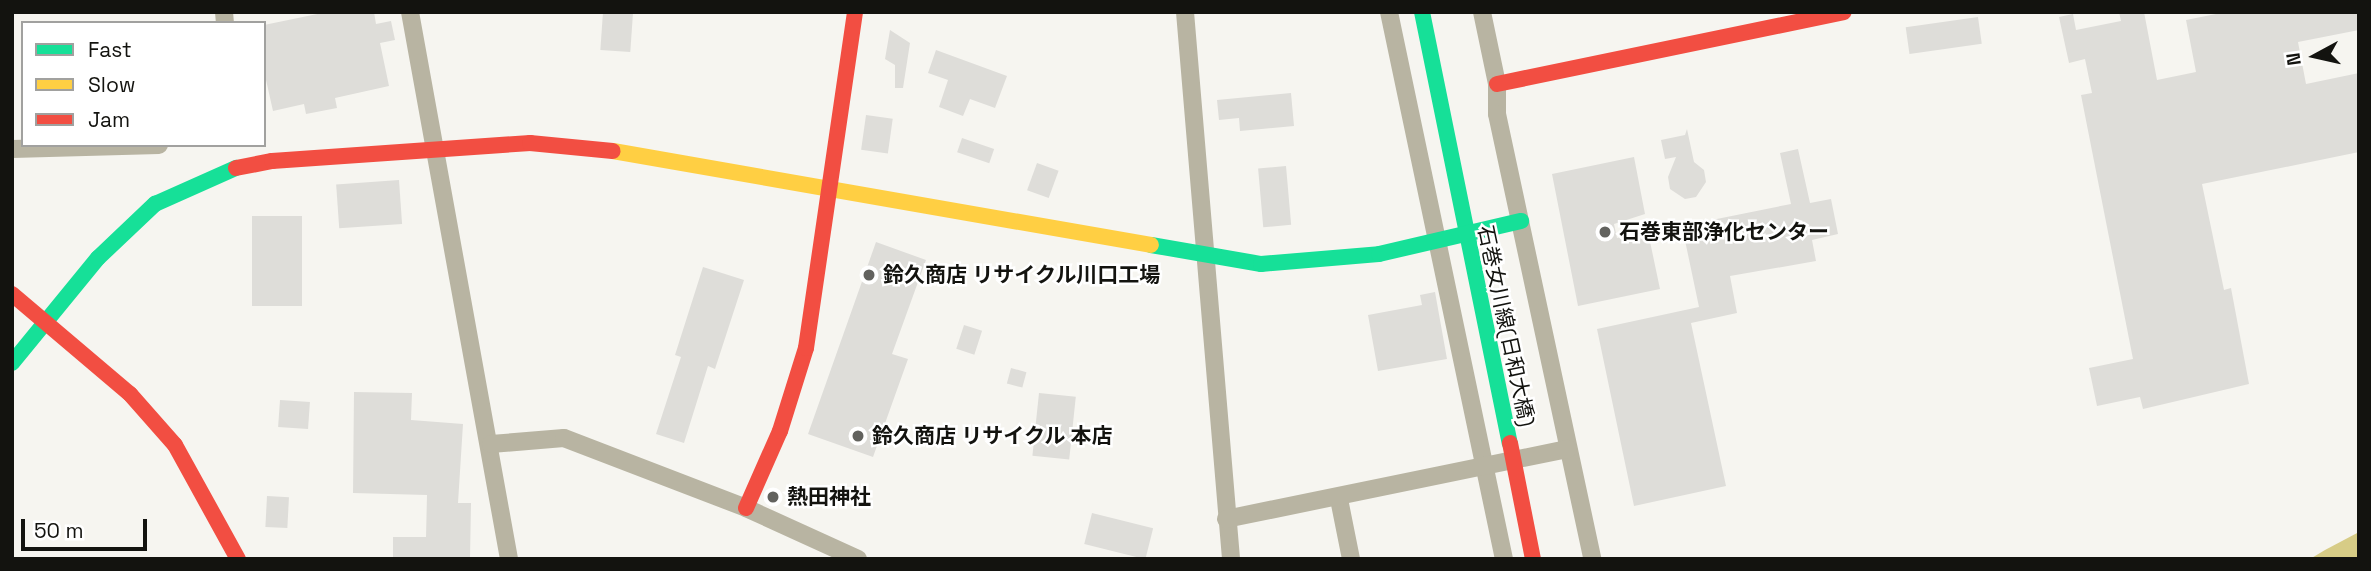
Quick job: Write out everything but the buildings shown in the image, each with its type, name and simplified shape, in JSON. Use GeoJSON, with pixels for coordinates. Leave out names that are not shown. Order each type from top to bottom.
{"type":"FeatureCollection","features":[{"type":"Feature","properties":{"kind":"street"},"geometry":{"type":"LineString","coordinates":[[410,12],[491,444],[509,559]]}},
{"type":"Feature","properties":{"kind":"street"},"geometry":{"type":"LineString","coordinates":[[747,508],[780,431],[806,348],[855,12]]}},
{"type":"Feature","properties":{"kind":"street"},"geometry":{"type":"LineString","coordinates":[[1185,12],[1202,256],[1231,559]]}},
{"type":"Feature","properties":{"kind":"street"},"geometry":{"type":"LineString","coordinates":[[1389,12],[1435,242],[1504,559]]}},
{"type":"Feature","properties":{"kind":"street","name":"石巻女川線(日和大橋)"},"geometry":{"type":"LineString","coordinates":[[1422,12],[1533,559]]}},
{"type":"Feature","properties":{"kind":"street"},"geometry":{"type":"LineString","coordinates":[[1482,12],[1497,84],[1497,114],[1592,559]]}},
{"type":"Feature","properties":{"kind":"street"},"geometry":{"type":"LineString","coordinates":[[1497,84],[1844,12]]}},
{"type":"Feature","properties":{"kind":"street"},"geometry":{"type":"LineString","coordinates":[[12,363],[124,230],[155,204],[189,185],[229,169],[272,161],[530,143],[604,149],[1202,256],[1261,264],[1321,260],[1435,242],[1521,221]]}},
{"type":"Feature","properties":{"kind":"street"},"geometry":{"type":"LineString","coordinates":[[12,149],[86,147]]}},
{"type":"Feature","properties":{"kind":"street"},"geometry":{"type":"LineString","coordinates":[[12,294],[130,394],[175,444],[229,537],[238,559]]}},
{"type":"Feature","properties":{"kind":"street"},"geometry":{"type":"LineString","coordinates":[[491,444],[564,438],[747,508],[858,559]]}},
{"type":"Feature","properties":{"kind":"street"},"geometry":{"type":"LineString","coordinates":[[1226,519],[1339,499],[1568,449]]}},
{"type":"Feature","properties":{"kind":"street"},"geometry":{"type":"LineString","coordinates":[[1339,499],[1351,559]]}},
{"type":"Feature","properties":{"kind":"shaded area"},"geometry":{"type":"Polygon","coordinates":[[[2359,532],[2359,559],[2310,559],[2325,550],[2359,532]]]}},
{"type":"Feature","properties":{"kind":"traffic: fast"},"geometry":{"type":"LineString","coordinates":[[1422,12],[1510,443]]}},
{"type":"Feature","properties":{"kind":"traffic: fast"},"geometry":{"type":"LineString","coordinates":[[12,363],[98,258],[155,204],[236,168]]}},
{"type":"Feature","properties":{"kind":"traffic: fast"},"geometry":{"type":"LineString","coordinates":[[1151,245],[1261,264],[1379,254],[1521,221]]}},
{"type":"Feature","properties":{"kind":"traffic: slow"},"geometry":{"type":"LineString","coordinates":[[613,151],[1151,245]]}},
{"type":"Feature","properties":{"kind":"traffic: jam"},"geometry":{"type":"LineString","coordinates":[[746,508],[780,431],[806,348],[855,12]]}},
{"type":"Feature","properties":{"kind":"traffic: jam"},"geometry":{"type":"LineString","coordinates":[[1497,84],[1844,12]]}},
{"type":"Feature","properties":{"kind":"traffic: jam"},"geometry":{"type":"LineString","coordinates":[[236,168],[272,161],[530,143],[613,151]]}},
{"type":"Feature","properties":{"kind":"traffic: jam"},"geometry":{"type":"LineString","coordinates":[[12,294],[130,394],[175,445],[238,559]]}},
{"type":"Feature","properties":{"kind":"traffic: jam"},"geometry":{"type":"LineString","coordinates":[[1510,443],[1533,559]]}},
{"type":"Feature","properties":{"kind":"place","name":"石巻東部浄化センター"},"geometry":{"type":"Point","coordinates":[1605,232]}},
{"type":"Feature","properties":{"kind":"place","name":"鈴久商店 リサイクル川口工場"},"geometry":{"type":"Point","coordinates":[869,275]}},
{"type":"Feature","properties":{"kind":"place","name":"鈴久商店 リサイクル 本店"},"geometry":{"type":"Point","coordinates":[858,436]}},
{"type":"Feature","properties":{"kind":"place","name":"熱田神社"},"geometry":{"type":"Point","coordinates":[773,497]}}]}
